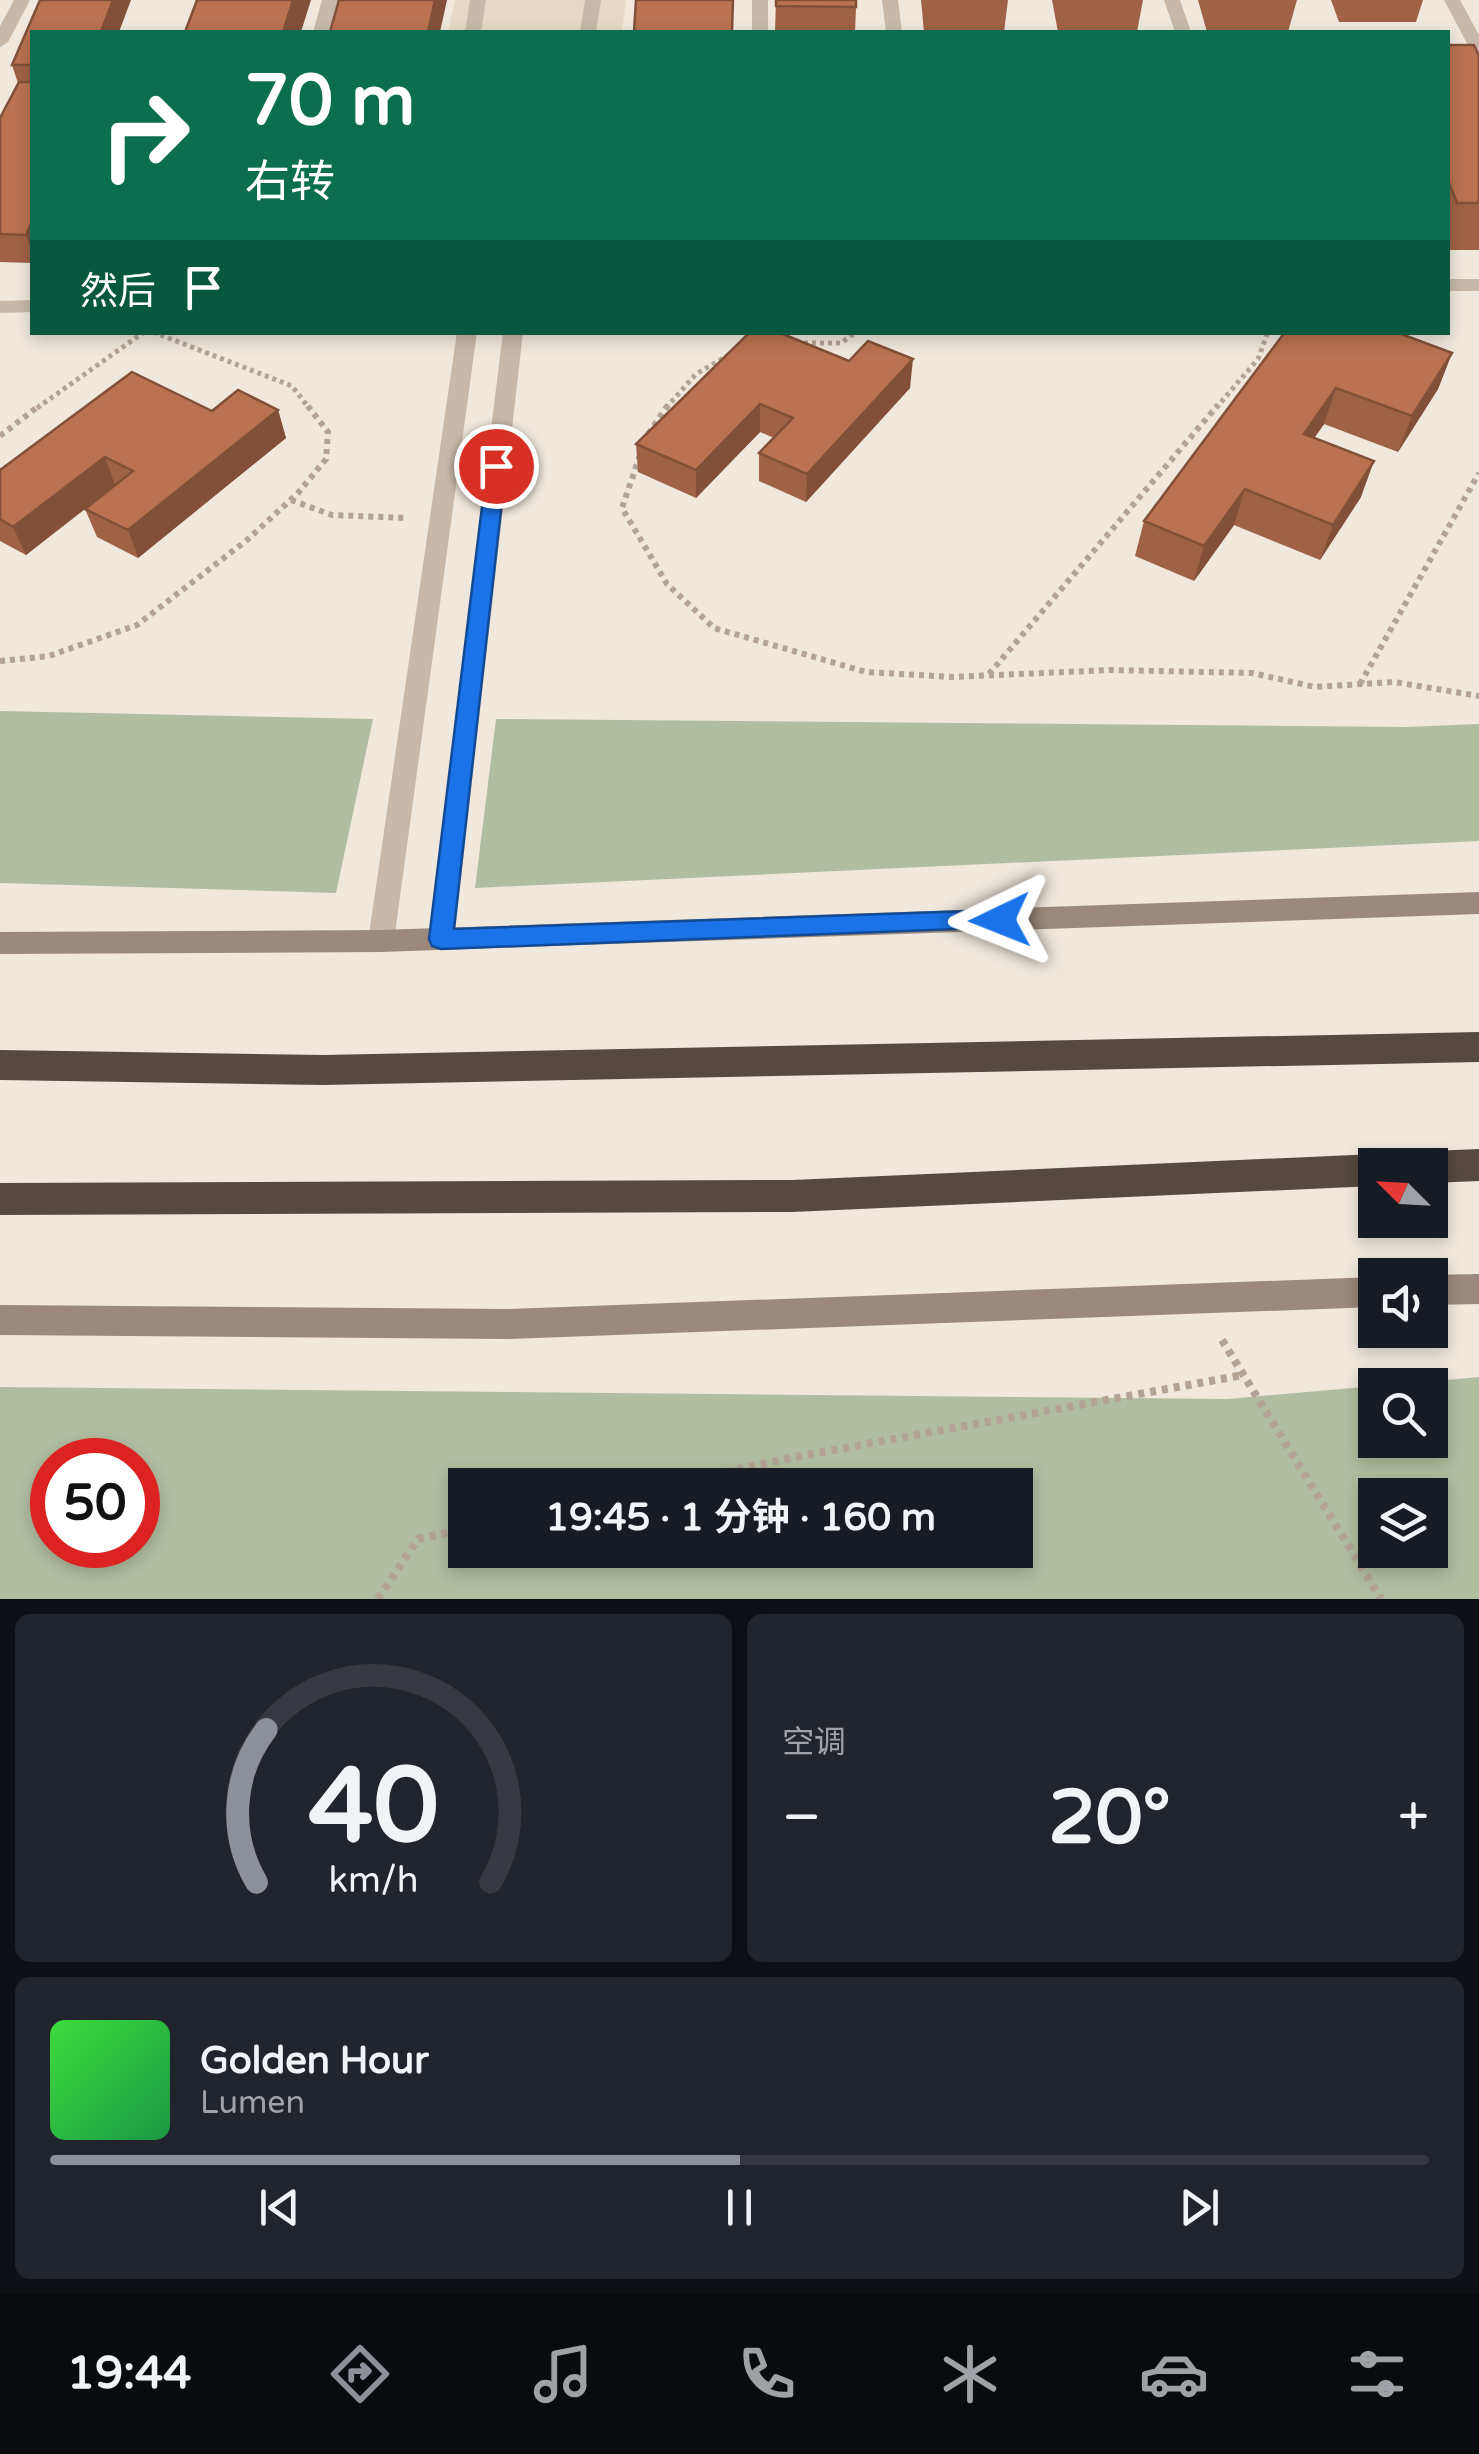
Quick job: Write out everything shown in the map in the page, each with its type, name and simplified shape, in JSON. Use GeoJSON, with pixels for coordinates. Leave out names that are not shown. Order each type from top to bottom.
{"type":"FeatureCollection","features":[{"type":"Feature","properties":{"kind":"highway"},"geometry":{"type":"LineString","coordinates":[[0,1065],[323,1070],[1479,1046]]}},
{"type":"Feature","properties":{"kind":"highway"},"geometry":{"type":"LineString","coordinates":[[1448,1166],[1479,1165]]}},
{"type":"Feature","properties":{"kind":"highway"},"geometry":{"type":"LineString","coordinates":[[0,1200],[792,1196],[1358,1171]]}},
{"type":"Feature","properties":{"kind":"main road"},"geometry":{"type":"LineString","coordinates":[[0,943],[381,941],[1479,903]]}},
{"type":"Feature","properties":{"kind":"main road"},"geometry":{"type":"LineString","coordinates":[[1448,1289],[1479,1288]]}},
{"type":"Feature","properties":{"kind":"main road"},"geometry":{"type":"LineString","coordinates":[[0,1320],[509,1324],[1358,1293]]}},
{"type":"Feature","properties":{"kind":"street"},"geometry":{"type":"LineString","coordinates":[[0,42],[22,0]]}},
{"type":"Feature","properties":{"kind":"street"},"geometry":{"type":"LineString","coordinates":[[322,30],[330,0]]}},
{"type":"Feature","properties":{"kind":"street"},"geometry":{"type":"LineString","coordinates":[[473,30],[478,0]]}},
{"type":"Feature","properties":{"kind":"street"},"geometry":{"type":"LineString","coordinates":[[588,30],[592,0]]}},
{"type":"Feature","properties":{"kind":"street"},"geometry":{"type":"LineString","coordinates":[[760,0],[760,30]]}},
{"type":"Feature","properties":{"kind":"street"},"geometry":{"type":"LineString","coordinates":[[890,0],[894,30]]}},
{"type":"Feature","properties":{"kind":"street"},"geometry":{"type":"LineString","coordinates":[[1172,0],[1181,30]]}},
{"type":"Feature","properties":{"kind":"street"},"geometry":{"type":"LineString","coordinates":[[1452,0],[1474,52]]}},
{"type":"Feature","properties":{"kind":"street"},"geometry":{"type":"LineString","coordinates":[[1450,285],[1479,285]]}},
{"type":"Feature","properties":{"kind":"street"},"geometry":{"type":"LineString","coordinates":[[0,307],[30,306]]}},
{"type":"Feature","properties":{"kind":"street"},"geometry":{"type":"LineString","coordinates":[[381,941],[467,335]]}},
{"type":"Feature","properties":{"kind":"street"},"geometry":{"type":"LineString","coordinates":[[441,939],[512,335]]}},
{"type":"Feature","properties":{"kind":"path"},"geometry":{"type":"LineString","coordinates":[[0,436],[139,335]]}},
{"type":"Feature","properties":{"kind":"path"},"geometry":{"type":"LineString","coordinates":[[0,661],[49,656],[137,626],[247,540],[326,459],[328,432],[292,386],[162,335]]}},
{"type":"Feature","properties":{"kind":"path"},"geometry":{"type":"LineString","coordinates":[[781,343],[841,343],[852,335]]}},
{"type":"Feature","properties":{"kind":"path"},"geometry":{"type":"LineString","coordinates":[[988,675],[1258,360],[1267,335]]}},
{"type":"Feature","properties":{"kind":"path"},"geometry":{"type":"LineString","coordinates":[[737,352],[722,355],[673,396],[646,438],[622,508],[667,584],[714,628],[866,672],[1234,672],[1315,687],[1394,682],[1479,696]]}},
{"type":"Feature","properties":{"kind":"path"},"geometry":{"type":"LineString","coordinates":[[1360,684],[1479,473]]}},
{"type":"Feature","properties":{"kind":"path"},"geometry":{"type":"LineString","coordinates":[[290,500],[332,515],[378,519],[441,517]]}},
{"type":"Feature","properties":{"kind":"path"},"geometry":{"type":"LineString","coordinates":[[1196,1299],[1381,1599]]}},
{"type":"Feature","properties":{"kind":"path"},"geometry":{"type":"LineString","coordinates":[[744,1468],[1243,1375]]}},
{"type":"Feature","properties":{"kind":"path"},"geometry":{"type":"LineString","coordinates":[[378,1599],[418,1539],[448,1533]]}},
{"type":"Feature","properties":{"kind":"green space"},"geometry":{"type":"Polygon","coordinates":[[[0,711],[373,719],[336,893],[0,883],[0,711]]]}},
{"type":"Feature","properties":{"kind":"green space"},"geometry":{"type":"Polygon","coordinates":[[[496,719],[1407,727],[1479,724],[1479,841],[475,888],[496,719]]]}},
{"type":"Feature","properties":{"kind":"green space"},"geometry":{"type":"Polygon","coordinates":[[[1479,1377],[1479,1599],[0,1599],[0,1387],[1228,1399],[1358,1388],[1358,1458],[1448,1458],[1448,1380],[1479,1377]]]}},
{"type":"Feature","properties":{"kind":"shaded area"},"geometry":{"type":"Polygon","coordinates":[[[455,0],[626,0],[622,30],[448,30],[455,0]]]}},
{"type":"Feature","properties":{"kind":"building"},"geometry":{"type":"Polygon","coordinates":[[[40,0],[113,0],[102,30],[30,30],[30,65],[12,65],[40,0]]]}},
{"type":"Feature","properties":{"kind":"building"},"geometry":{"type":"Polygon","coordinates":[[[197,0],[293,0],[284,30],[186,30],[197,0]]]}},
{"type":"Feature","properties":{"kind":"building"},"geometry":{"type":"Polygon","coordinates":[[[339,0],[435,0],[428,30],[331,30],[339,0]]]}},
{"type":"Feature","properties":{"kind":"building"},"geometry":{"type":"Polygon","coordinates":[[[636,0],[733,0],[732,30],[634,30],[636,0]]]}},
{"type":"Feature","properties":{"kind":"building"},"geometry":{"type":"Polygon","coordinates":[[[776,0],[856,0],[856,7],[776,6],[776,0]]]}},
{"type":"Feature","properties":{"kind":"building"},"geometry":{"type":"Polygon","coordinates":[[[1450,45],[1474,45],[1479,56],[1479,203],[1457,203],[1450,185],[1450,45]]]}},
{"type":"Feature","properties":{"kind":"building"},"geometry":{"type":"Polygon","coordinates":[[[19,82],[30,82],[30,226],[26,235],[0,234],[0,118],[19,82]]]}},
{"type":"Feature","properties":{"kind":"building"},"geometry":{"type":"Polygon","coordinates":[[[747,335],[785,335],[849,361],[868,341],[913,359],[807,474],[759,453],[793,418],[760,404],[696,470],[636,444],[747,335]]]}},
{"type":"Feature","properties":{"kind":"building"},"geometry":{"type":"Polygon","coordinates":[[[1283,335],[1404,335],[1452,353],[1412,416],[1336,388],[1304,434],[1374,461],[1333,525],[1245,489],[1204,546],[1144,521],[1283,335]]]}},
{"type":"Feature","properties":{"kind":"building"},"geometry":{"type":"Polygon","coordinates":[[[132,372],[212,411],[238,390],[278,410],[128,530],[85,509],[133,471],[105,457],[13,527],[0,519],[0,470],[132,372]]]}},
{"type":"Feature","properties":{"kind":"route"},"geometry":{"type":"LineString","coordinates":[[496,466],[441,939],[1000,920]]}}]}
